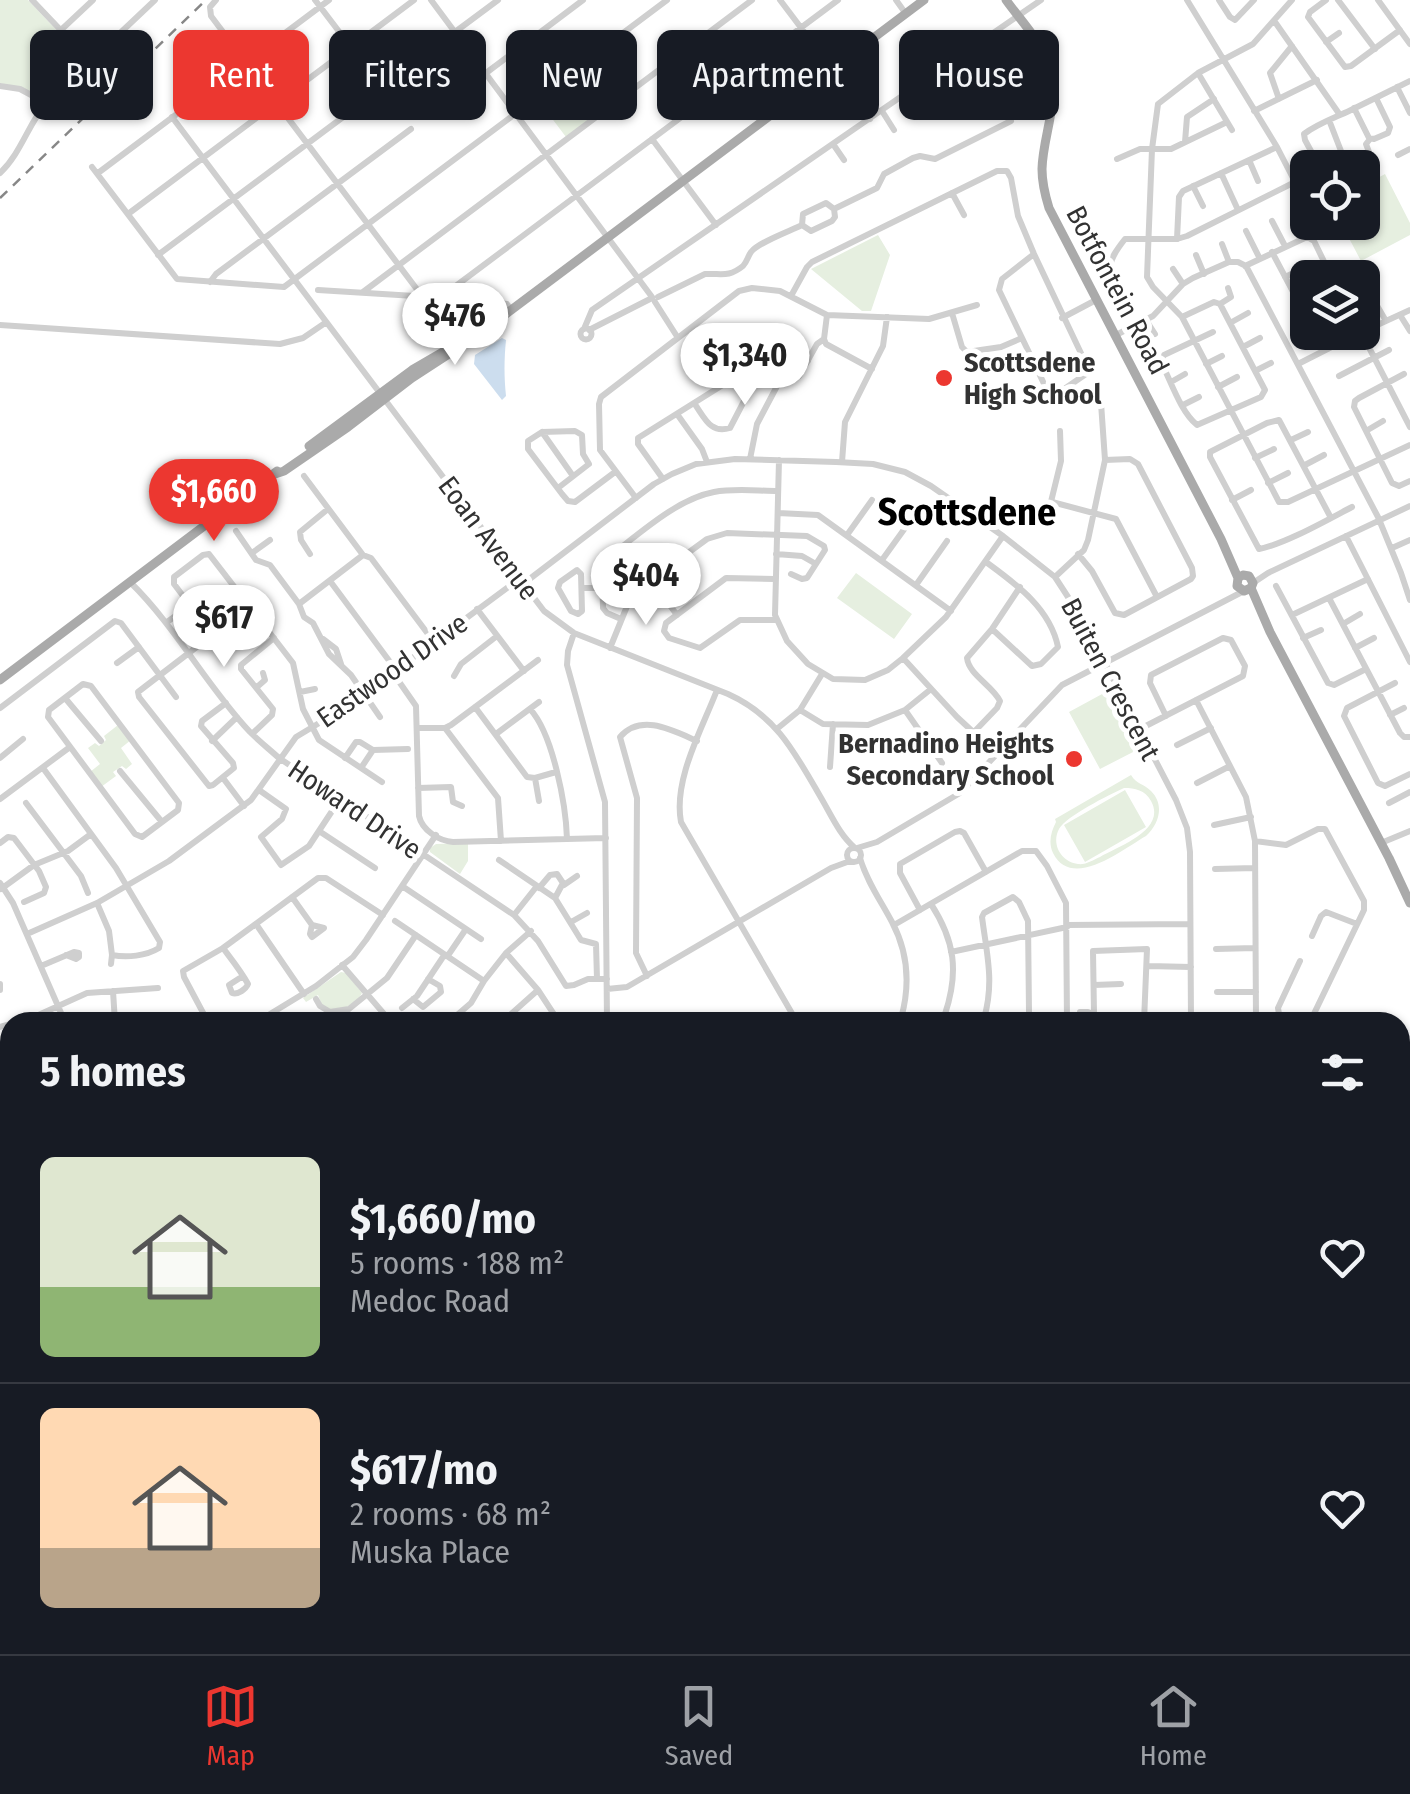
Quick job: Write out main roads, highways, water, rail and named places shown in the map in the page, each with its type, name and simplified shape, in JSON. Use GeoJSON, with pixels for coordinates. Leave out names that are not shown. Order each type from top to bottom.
{"type":"FeatureCollection","features":[{"type":"Feature","properties":{"kind":"main road"},"geometry":{"type":"LineString","coordinates":[[0,680],[426,361],[481,331],[924,0]]}},
{"type":"Feature","properties":{"kind":"main road","name":"Botfontein Road"},"geometry":{"type":"LineString","coordinates":[[1006,0],[1045,56],[1053,88],[1042,168],[1044,192],[1058,228],[1410,903]]}},
{"type":"Feature","properties":{"kind":"main road","name":"Botfontein Road"},"geometry":{"type":"LineString","coordinates":[[1389,858],[1410,893]]}},
{"type":"Feature","properties":{"kind":"water"},"geometry":{"type":"Polygon","coordinates":[[[502,338],[506,340],[506,396],[502,400],[474,364],[475,355],[502,338]]]}},
{"type":"Feature","properties":{"kind":"railway"},"geometry":{"type":"LineString","coordinates":[[0,198],[206,0]]}},
{"type":"Feature","properties":{"kind":"place","name":"Scottsdene High School"},"geometry":{"type":"Point","coordinates":[944,378]}},
{"type":"Feature","properties":{"kind":"place","name":"Bernadino Heights Secondary School"},"geometry":{"type":"Point","coordinates":[1074,759]}},
{"type":"Feature","properties":{"kind":"district","name":"Scottsdene"},"geometry":{"type":"Point","coordinates":[967,512]}}]}
